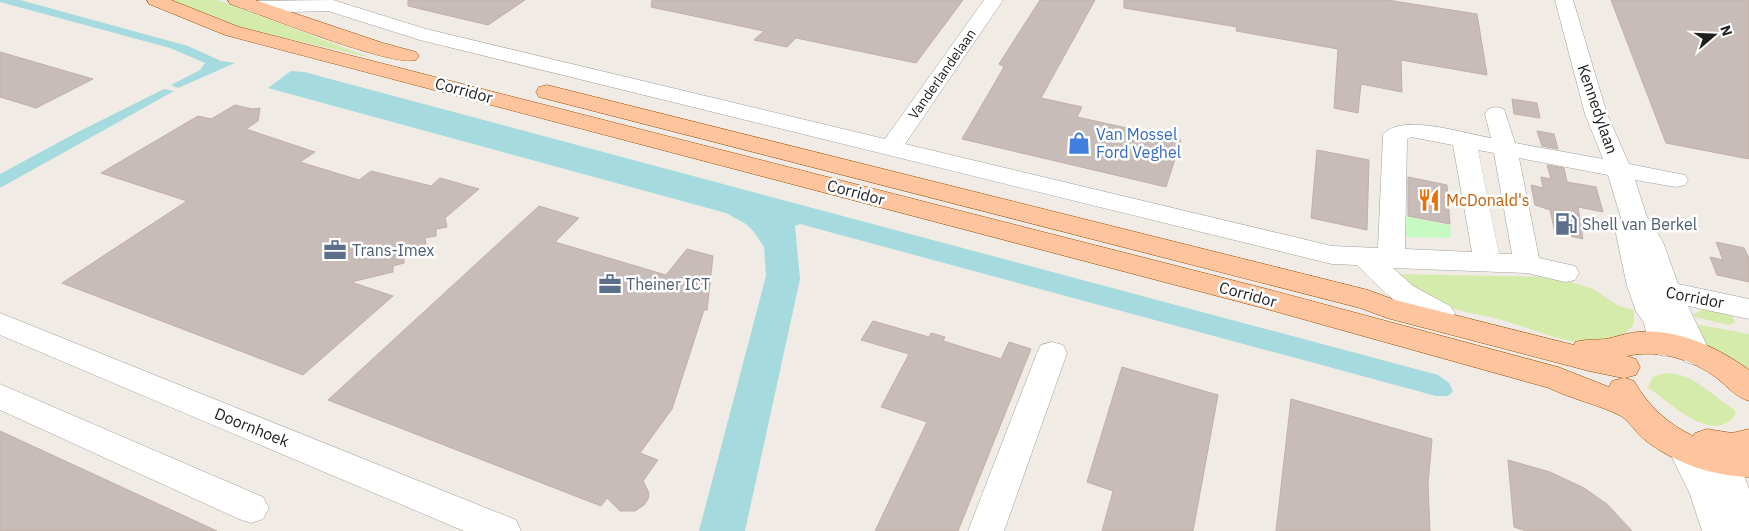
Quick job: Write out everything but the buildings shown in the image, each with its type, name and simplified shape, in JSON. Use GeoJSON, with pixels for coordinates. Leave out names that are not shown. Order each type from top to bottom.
{"type":"FeatureCollection","features":[{"type":"Feature","properties":{"kind":"main road","name":"Corridor"},"geometry":{"type":"LineString","coordinates":[[156,0],[186,14],[232,31],[1263,298],[1558,379],[1579,389],[1623,379]]}},
{"type":"Feature","properties":{"kind":"main road","name":"Corridor"},"geometry":{"type":"LineString","coordinates":[[246,4],[376,48],[1368,300],[1387,308],[1589,360],[1623,379]]}},
{"type":"Feature","properties":{"kind":"main road","name":"Corridor"},"geometry":{"type":"LineString","coordinates":[[1368,300],[1388,301],[1440,313],[1587,351],[1623,379]]}},
{"type":"Feature","properties":{"kind":"main road"},"geometry":{"type":"LineString","coordinates":[[1658,348],[1706,372],[1749,402]]}},
{"type":"Feature","properties":{"kind":"main road"},"geometry":{"type":"LineString","coordinates":[[1623,379],[1636,359],[1658,348],[1696,354],[1729,372],[1749,389]]}},
{"type":"Feature","properties":{"kind":"main road"},"geometry":{"type":"LineString","coordinates":[[1623,379],[1650,426],[1684,447],[1738,455]]}},
{"type":"Feature","properties":{"kind":"main road"},"geometry":{"type":"LineString","coordinates":[[1623,379],[1642,403],[1678,429],[1738,455]]}},
{"type":"Feature","properties":{"kind":"street","name":"Vanderlandelaan"},"geometry":{"type":"LineString","coordinates":[[891,147],[994,0]]}},
{"type":"Feature","properties":{"kind":"street","name":"Kennedylaan"},"geometry":{"type":"LineString","coordinates":[[1564,0],[1596,114],[1618,169],[1634,218],[1650,242],[1653,296],[1658,320],[1658,348]]}},
{"type":"Feature","properties":{"kind":"street","name":"Corridor"},"geometry":{"type":"LineString","coordinates":[[246,4],[321,2],[420,34],[1332,255],[1384,251],[1485,253],[1564,273]]}},
{"type":"Feature","properties":{"kind":"street"},"geometry":{"type":"LineString","coordinates":[[1496,114],[1506,148],[1528,264]]}},
{"type":"Feature","properties":{"kind":"street"},"geometry":{"type":"LineString","coordinates":[[1384,251],[1395,135],[1408,130],[1676,180]]}},
{"type":"Feature","properties":{"kind":"street"},"geometry":{"type":"LineString","coordinates":[[1464,141],[1485,253]]}},
{"type":"Feature","properties":{"kind":"street","name":"Corridor"},"geometry":{"type":"LineString","coordinates":[[1384,251],[1403,293],[1440,313]]}},
{"type":"Feature","properties":{"kind":"street","name":"Corridor"},"geometry":{"type":"LineString","coordinates":[[1653,296],[1749,308]]}},
{"type":"Feature","properties":{"kind":"street","name":"Kennedylaan"},"geometry":{"type":"LineString","coordinates":[[1653,296],[1696,354]]}},
{"type":"Feature","properties":{"kind":"street","name":"Doornhoek"},"geometry":{"type":"LineString","coordinates":[[0,323],[503,531]]}},
{"type":"Feature","properties":{"kind":"street"},"geometry":{"type":"LineString","coordinates":[[986,531],[1052,352]]}},
{"type":"Feature","properties":{"kind":"street"},"geometry":{"type":"LineString","coordinates":[[0,396],[251,508]]}},
{"type":"Feature","properties":{"kind":"street"},"geometry":{"type":"LineString","coordinates":[[1684,447],[1707,494],[1720,531]]}},
{"type":"Feature","properties":{"kind":"street"},"geometry":{"type":"LineString","coordinates":[[1738,455],[1748,496],[1745,515]]}},
{"type":"Feature","properties":{"kind":"green space"},"geometry":{"type":"Polygon","coordinates":[[[170,0],[217,0],[372,58],[238,27],[170,0]]]}},
{"type":"Feature","properties":{"kind":"green space"},"geometry":{"type":"Polygon","coordinates":[[[1403,216],[1450,225],[1451,238],[1409,237],[1402,232],[1403,216]]]}},
{"type":"Feature","properties":{"kind":"green space"},"geometry":{"type":"Polygon","coordinates":[[[1394,274],[1556,277],[1593,289],[1619,306],[1634,310],[1634,321],[1626,332],[1608,341],[1578,342],[1443,305],[1424,296],[1394,274]]]}},
{"type":"Feature","properties":{"kind":"green space"},"geometry":{"type":"Polygon","coordinates":[[[1703,309],[1730,311],[1735,322],[1729,325],[1691,316],[1703,309]]]}},
{"type":"Feature","properties":{"kind":"green space"},"geometry":{"type":"Polygon","coordinates":[[[1690,323],[1749,334],[1749,378],[1724,361],[1708,347],[1690,323]]]}},
{"type":"Feature","properties":{"kind":"green space"},"geometry":{"type":"Polygon","coordinates":[[[1665,373],[1675,374],[1694,381],[1735,410],[1735,415],[1726,424],[1715,426],[1703,424],[1691,418],[1648,388],[1653,377],[1665,373]]]}},
{"type":"Feature","properties":{"kind":"water"},"geometry":{"type":"Polygon","coordinates":[[[0,0],[20,0],[188,46],[221,61],[235,63],[178,88],[171,85],[200,70],[205,63],[170,48],[0,2],[0,0]]]}},
{"type":"Feature","properties":{"kind":"water"},"geometry":{"type":"Polygon","coordinates":[[[291,71],[304,72],[1438,375],[1449,383],[1453,391],[1448,396],[1436,396],[800,224],[795,226],[800,279],[745,531],[699,531],[766,276],[764,247],[754,232],[746,224],[726,213],[268,88],[291,71]]]}},
{"type":"Feature","properties":{"kind":"water"},"geometry":{"type":"Polygon","coordinates":[[[164,89],[174,91],[0,188],[0,174],[164,89]]]}},
{"type":"Feature","properties":{"kind":"place","name":"Van Mossel Ford Veghel"},"geometry":{"type":"Point","coordinates":[1079,143]}},
{"type":"Feature","properties":{"kind":"place","name":"McDonald's"},"geometry":{"type":"Point","coordinates":[1429,200]}},
{"type":"Feature","properties":{"kind":"place","name":"Shell van Berkel"},"geometry":{"type":"Point","coordinates":[1566,224]}},
{"type":"Feature","properties":{"kind":"place","name":"Trans-Imex"},"geometry":{"type":"Point","coordinates":[335,250]}},
{"type":"Feature","properties":{"kind":"place","name":"Theiner ICT"},"geometry":{"type":"Point","coordinates":[610,284]}}]}
